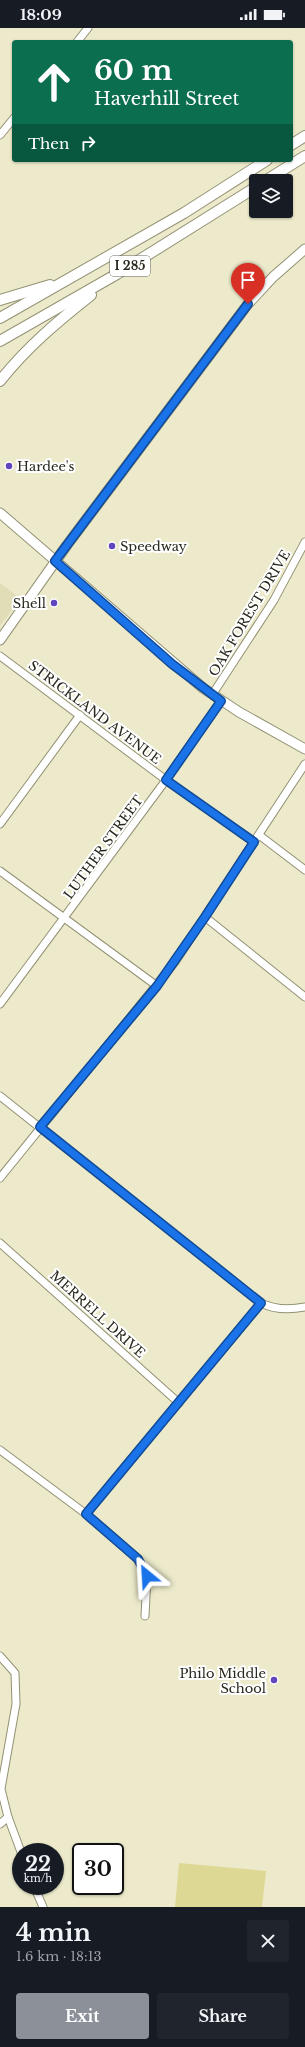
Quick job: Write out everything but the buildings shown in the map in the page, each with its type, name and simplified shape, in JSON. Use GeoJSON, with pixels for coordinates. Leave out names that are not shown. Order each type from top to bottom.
{"type":"FeatureCollection","features":[{"type":"Feature","properties":{"kind":"highway"},"geometry":{"type":"LineString","coordinates":[[293,144],[305,136]]}},
{"type":"Feature","properties":{"kind":"highway"},"geometry":{"type":"LineString","coordinates":[[276,174],[305,156]]}},
{"type":"Feature","properties":{"kind":"highway","name":"I 285"},"geometry":{"type":"LineString","coordinates":[[0,318],[80,274],[184,213],[264,162]]}},
{"type":"Feature","properties":{"kind":"highway","name":"I 285"},"geometry":{"type":"LineString","coordinates":[[0,341],[117,274],[249,191]]}},
{"type":"Feature","properties":{"kind":"highway"},"geometry":{"type":"LineString","coordinates":[[0,300],[28,293],[80,274]]}},
{"type":"Feature","properties":{"kind":"highway"},"geometry":{"type":"LineString","coordinates":[[0,381],[16,360],[56,323],[117,274]]}},
{"type":"Feature","properties":{"kind":"main road"},"geometry":{"type":"LineString","coordinates":[[0,640],[55,561],[248,304],[272,277],[305,249]]}},
{"type":"Feature","properties":{"kind":"main road"},"geometry":{"type":"LineString","coordinates":[[0,513],[172,664],[212,695],[305,749]]}},
{"type":"Feature","properties":{"kind":"street"},"geometry":{"type":"LineString","coordinates":[[79,40],[88,28]]}},
{"type":"Feature","properties":{"kind":"street"},"geometry":{"type":"LineString","coordinates":[[0,134],[12,120]]}},
{"type":"Feature","properties":{"kind":"street","name":"OAK FOREST DRIVE"},"geometry":{"type":"LineString","coordinates":[[212,695],[274,600],[305,542]]}},
{"type":"Feature","properties":{"kind":"street","name":"STRICKLAND AVENUE"},"geometry":{"type":"LineString","coordinates":[[0,656],[166,780],[305,870]]}},
{"type":"Feature","properties":{"kind":"street","name":"LUTHER STREET"},"geometry":{"type":"LineString","coordinates":[[0,1004],[166,780],[221,701]]}},
{"type":"Feature","properties":{"kind":"street"},"geometry":{"type":"LineString","coordinates":[[0,824],[80,715]]}},
{"type":"Feature","properties":{"kind":"street"},"geometry":{"type":"LineString","coordinates":[[0,1178],[40,1127],[157,986],[205,917],[305,764]]}},
{"type":"Feature","properties":{"kind":"street"},"geometry":{"type":"LineString","coordinates":[[0,871],[157,986]]}},
{"type":"Feature","properties":{"kind":"street"},"geometry":{"type":"LineString","coordinates":[[205,917],[305,997]]}},
{"type":"Feature","properties":{"kind":"street"},"geometry":{"type":"LineString","coordinates":[[0,1096],[261,1303],[290,1310],[305,1307]]}},
{"type":"Feature","properties":{"kind":"street","name":"MERRELL DRIVE"},"geometry":{"type":"LineString","coordinates":[[0,1243],[179,1403]]}},
{"type":"Feature","properties":{"kind":"street"},"geometry":{"type":"LineString","coordinates":[[86,1514],[261,1303]]}},
{"type":"Feature","properties":{"kind":"street"},"geometry":{"type":"LineString","coordinates":[[0,1450],[107,1530],[138,1559],[145,1570],[148,1586],[145,1616]]}},
{"type":"Feature","properties":{"kind":"street"},"geometry":{"type":"LineString","coordinates":[[0,1656],[15,1673],[16,1704],[8,1741],[1,1789],[8,1817],[18,1843]]}},
{"type":"Feature","properties":{"kind":"street"},"geometry":{"type":"LineString","coordinates":[[0,1740],[8,1741]]}},
{"type":"Feature","properties":{"kind":"street"},"geometry":{"type":"LineString","coordinates":[[0,1824],[8,1817]]}},
{"type":"Feature","properties":{"kind":"street"},"geometry":{"type":"LineString","coordinates":[[38,1895],[43,1907]]}},
{"type":"Feature","properties":{"kind":"shaded area"},"geometry":{"type":"Polygon","coordinates":[[[0,583],[21,599],[0,626],[0,583]]]}},
{"type":"Feature","properties":{"kind":"shaded area"},"geometry":{"type":"Polygon","coordinates":[[[179,1863],[266,1871],[262,1907],[175,1907],[179,1863]]]}},
{"type":"Feature","properties":{"kind":"place","name":"Hardee's"},"geometry":{"type":"Point","coordinates":[9,466]}},
{"type":"Feature","properties":{"kind":"place","name":"Speedway"},"geometry":{"type":"Point","coordinates":[112,546]}},
{"type":"Feature","properties":{"kind":"place","name":"Shell"},"geometry":{"type":"Point","coordinates":[54,603]}},
{"type":"Feature","properties":{"kind":"place","name":"Philo Middle School"},"geometry":{"type":"Point","coordinates":[274,1680]}},
{"type":"Feature","properties":{"kind":"route"},"geometry":{"type":"LineString","coordinates":[[147,1576],[142,1564],[127,1547],[86,1514],[261,1303],[40,1127],[157,986],[175,962],[254,842],[166,780],[221,701],[172,664],[55,561],[192,376],[248,304]]}}]}
